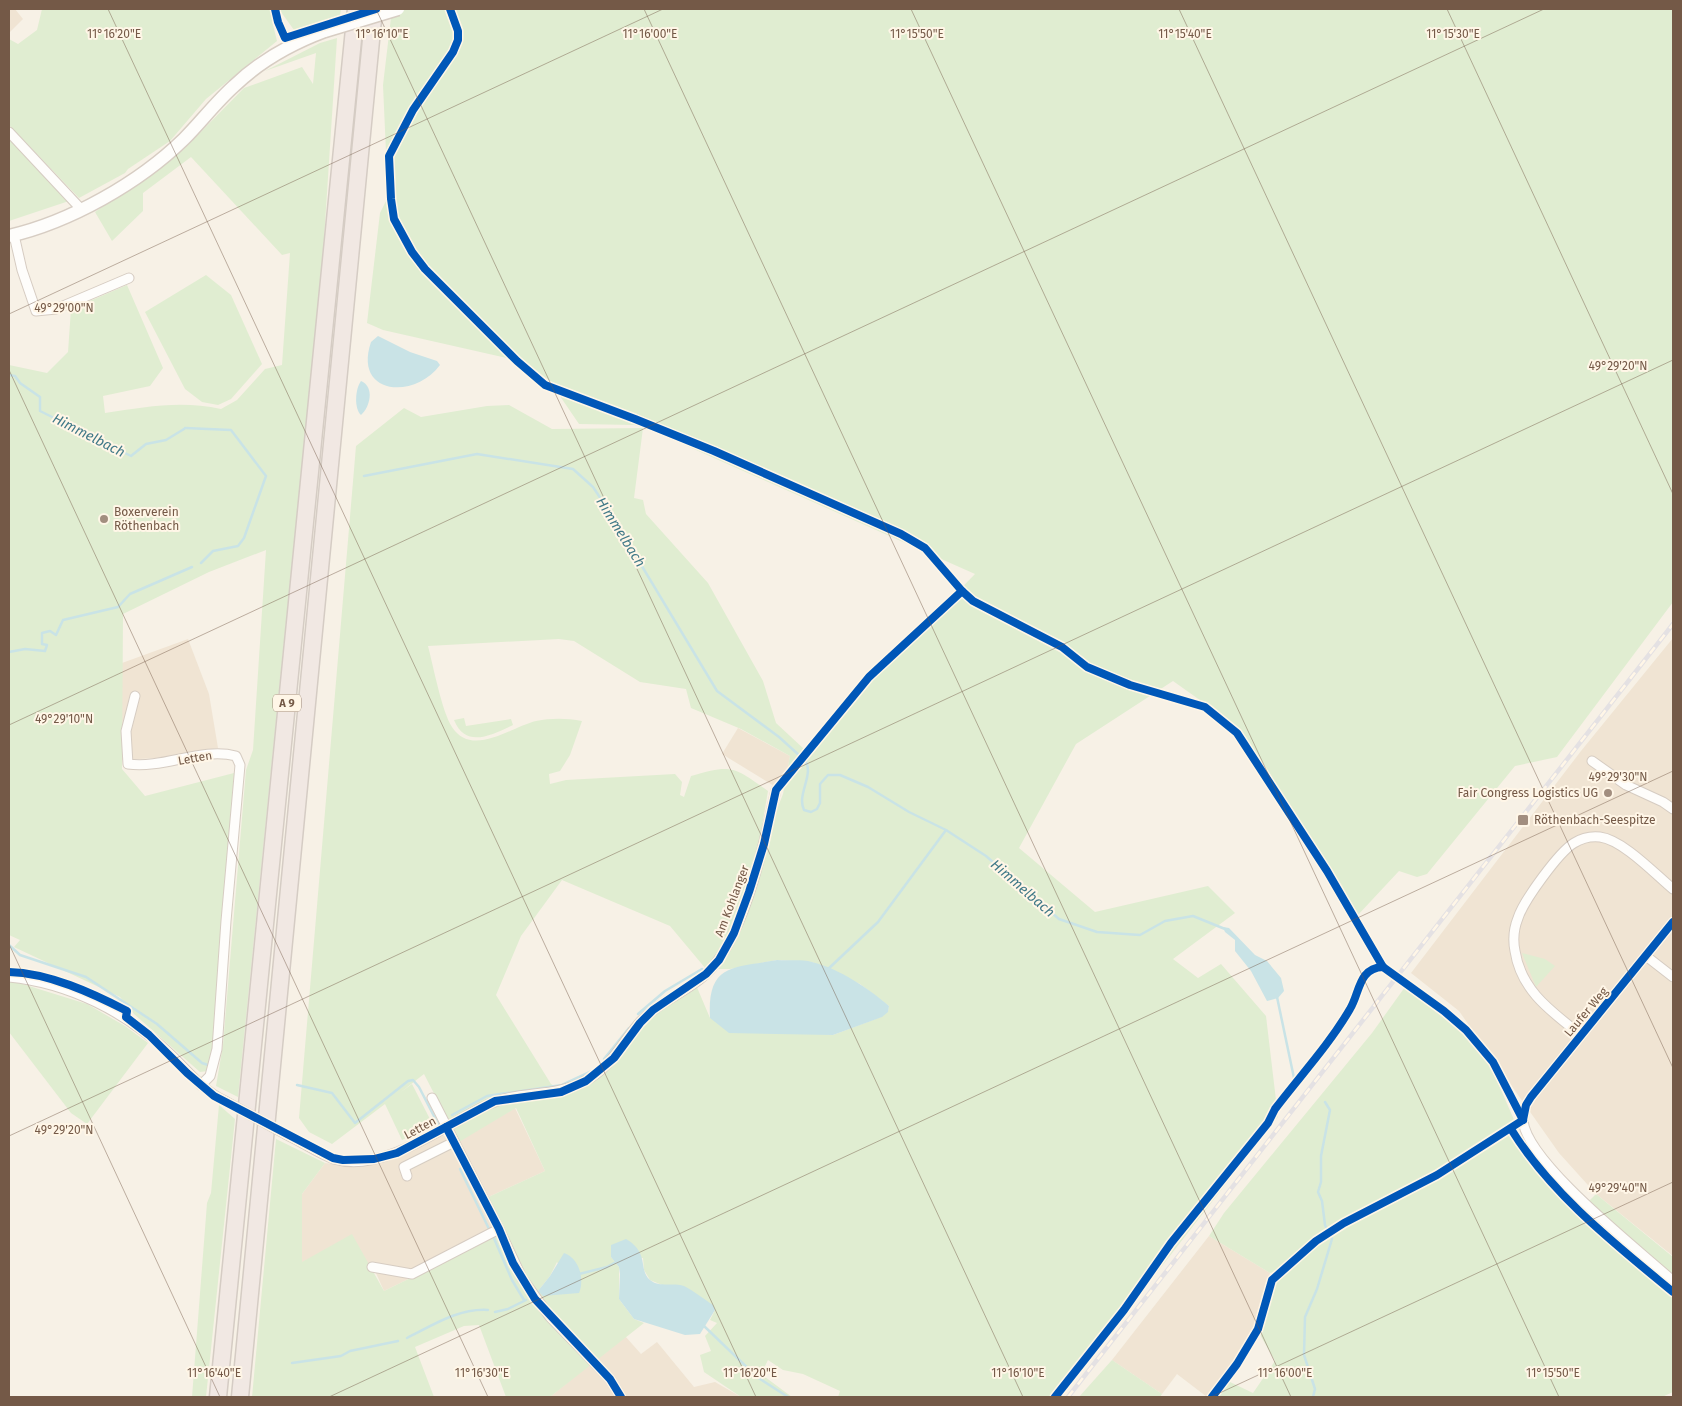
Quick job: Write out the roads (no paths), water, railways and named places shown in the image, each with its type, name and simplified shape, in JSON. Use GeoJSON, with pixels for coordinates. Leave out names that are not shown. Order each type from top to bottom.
{"type":"FeatureCollection","features":[{"type":"Feature","properties":{"kind":"highway","name":"A 9"},"geometry":{"type":"LineString","coordinates":[[218,1397],[356,9]]}},
{"type":"Feature","properties":{"kind":"highway","name":"A 9"},"geometry":{"type":"LineString","coordinates":[[240,1397],[374,9]]}},
{"type":"Feature","properties":{"kind":"street"},"geometry":{"type":"LineString","coordinates":[[129,278],[56,309],[36,311],[11,235],[55,222],[125,185],[183,140],[233,86],[266,60],[291,45],[325,31],[398,9]]}},
{"type":"Feature","properties":{"kind":"street"},"geometry":{"type":"LineString","coordinates":[[9,132],[81,209]]}},
{"type":"Feature","properties":{"kind":"street","name":"Letten"},"geometry":{"type":"LineString","coordinates":[[135,696],[126,731],[128,764],[172,762],[209,754],[225,753],[236,756],[240,764],[226,921],[218,1049],[210,1076],[201,1085]]}},
{"type":"Feature","properties":{"kind":"street"},"geometry":{"type":"LineString","coordinates":[[1592,761],[1626,785],[1663,802],[1673,809]]}},
{"type":"Feature","properties":{"kind":"street","name":"Am Kohlanger"},"geometry":{"type":"LineString","coordinates":[[446,1127],[495,1101],[561,1092],[586,1081],[614,1058],[640,1023],[653,1010],[706,974],[719,960],[734,934],[764,844],[776,790]]}},
{"type":"Feature","properties":{"kind":"street"},"geometry":{"type":"LineString","coordinates":[[1581,1035],[1542,1003],[1530,990],[1524,979],[1515,952],[1514,935],[1518,917],[1524,903],[1562,853],[1575,842],[1591,836],[1608,838],[1622,847],[1673,889]]}},
{"type":"Feature","properties":{"kind":"street","name":"Laufer Weg"},"geometry":{"type":"LineString","coordinates":[[1673,922],[1531,1097],[1526,1105],[1523,1120],[1531,1143],[1552,1171],[1673,1281]]}},
{"type":"Feature","properties":{"kind":"street"},"geometry":{"type":"LineString","coordinates":[[1646,956],[1673,977]]}},
{"type":"Feature","properties":{"kind":"street","name":"Letten"},"geometry":{"type":"LineString","coordinates":[[9,977],[66,991],[100,1004],[126,1017],[149,1035],[201,1085],[225,1101],[333,1158],[360,1161],[397,1153],[446,1127],[499,1229],[513,1263],[535,1299],[610,1379],[621,1397]]}},
{"type":"Feature","properties":{"kind":"street"},"geometry":{"type":"LineString","coordinates":[[432,1098],[446,1127]]}},
{"type":"Feature","properties":{"kind":"street"},"geometry":{"type":"LineString","coordinates":[[407,1176],[404,1167],[454,1142]]}},
{"type":"Feature","properties":{"kind":"street"},"geometry":{"type":"LineString","coordinates":[[372,1267],[412,1274],[499,1229]]}},
{"type":"Feature","properties":{"kind":"water"},"geometry":{"type":"Polygon","coordinates":[[[378,336],[410,352],[437,361],[440,365],[429,376],[416,384],[402,387],[389,386],[378,382],[371,373],[368,360],[371,342],[378,336]]]}},
{"type":"Feature","properties":{"kind":"water"},"geometry":{"type":"Polygon","coordinates":[[[361,381],[368,388],[370,397],[367,407],[361,415],[357,408],[356,399],[357,389],[361,381]]]}},
{"type":"Feature","properties":{"kind":"water"},"geometry":{"type":"Polygon","coordinates":[[[1223,927],[1229,928],[1255,955],[1267,961],[1281,978],[1284,991],[1278,998],[1267,1001],[1251,971],[1235,951],[1235,940],[1225,932],[1223,927]]]}},
{"type":"Feature","properties":{"kind":"water"},"geometry":{"type":"Polygon","coordinates":[[[777,960],[808,961],[833,969],[881,999],[889,1006],[888,1012],[882,1017],[833,1035],[729,1033],[710,1018],[710,1000],[713,987],[718,978],[726,971],[736,967],[777,960]]]}},
{"type":"Feature","properties":{"kind":"water"},"geometry":{"type":"Polygon","coordinates":[[[626,1239],[633,1244],[641,1255],[645,1271],[650,1280],[658,1284],[684,1286],[713,1305],[715,1310],[700,1334],[685,1335],[634,1319],[619,1299],[619,1267],[611,1257],[611,1245],[626,1239]]]}},
{"type":"Feature","properties":{"kind":"water"},"geometry":{"type":"Polygon","coordinates":[[[564,1253],[574,1259],[577,1264],[581,1276],[579,1293],[543,1296],[538,1291],[564,1253]]]}},
{"type":"Feature","properties":{"kind":"waterway","name":"Himmelbach"},"geometry":{"type":"LineString","coordinates":[[9,375],[15,376],[20,383],[40,397],[40,411],[131,456],[146,444],[166,440],[184,429]]}},
{"type":"Feature","properties":{"kind":"waterway","name":"Himmelbach"},"geometry":{"type":"LineString","coordinates":[[185,428],[231,430],[266,476],[244,538],[238,546],[213,551],[201,563]]}},
{"type":"Feature","properties":{"kind":"waterway","name":"Himmelbach"},"geometry":{"type":"LineString","coordinates":[[364,476],[477,454],[573,469],[593,487],[607,508],[717,691],[779,737],[800,756]]}},
{"type":"Feature","properties":{"kind":"waterway","name":"Himmelbach"},"geometry":{"type":"LineString","coordinates":[[9,652],[25,649],[45,651],[47,645],[42,644],[42,633],[50,631],[56,635],[63,620],[118,607],[130,594],[192,567]]}},
{"type":"Feature","properties":{"kind":"waterway","name":"Himmelbach"},"geometry":{"type":"LineString","coordinates":[[804,759],[808,771],[802,797],[804,810],[811,812],[817,809],[820,803],[820,784],[828,775],[840,775],[868,787],[909,812],[946,830],[986,856],[1059,919],[1097,932],[1140,935],[1165,921],[1193,916],[1225,929]]}},
{"type":"Feature","properties":{"kind":"waterway"},"geometry":{"type":"LineString","coordinates":[[826,971],[878,922],[946,830]]}},
{"type":"Feature","properties":{"kind":"waterway"},"geometry":{"type":"LineString","coordinates":[[9,945],[20,955],[86,977],[157,1024],[202,1063],[208,1065]]}},
{"type":"Feature","properties":{"kind":"waterway"},"geometry":{"type":"LineString","coordinates":[[638,1014],[665,991],[702,969]]}},
{"type":"Feature","properties":{"kind":"waterway","name":"Himmelbach"},"geometry":{"type":"LineString","coordinates":[[1277,997],[1294,1078]]}},
{"type":"Feature","properties":{"kind":"waterway"},"geometry":{"type":"LineString","coordinates":[[604,1059],[629,1028]]}},
{"type":"Feature","properties":{"kind":"waterway"},"geometry":{"type":"LineString","coordinates":[[452,1115],[487,1096],[562,1085],[592,1071]]}},
{"type":"Feature","properties":{"kind":"waterway"},"geometry":{"type":"LineString","coordinates":[[297,1085],[332,1093],[355,1123],[408,1081],[413,1080],[419,1087],[438,1124]]}},
{"type":"Feature","properties":{"kind":"waterway","name":"Himmelbach"},"geometry":{"type":"LineString","coordinates":[[1313,1397],[1315,1389],[1304,1355],[1305,1317],[1317,1289],[1332,1239],[1325,1225],[1322,1201],[1318,1192],[1321,1182],[1321,1156],[1330,1110],[1325,1102]]}},
{"type":"Feature","properties":{"kind":"waterway"},"geometry":{"type":"LineString","coordinates":[[460,1169],[490,1231]]}},
{"type":"Feature","properties":{"kind":"waterway"},"geometry":{"type":"LineString","coordinates":[[493,1236],[512,1280],[524,1300]]}},
{"type":"Feature","properties":{"kind":"waterway"},"geometry":{"type":"LineString","coordinates":[[579,1274],[607,1267],[616,1262]]}},
{"type":"Feature","properties":{"kind":"waterway"},"geometry":{"type":"LineString","coordinates":[[495,1312],[508,1309],[526,1300]]}},
{"type":"Feature","properties":{"kind":"waterway"},"geometry":{"type":"LineString","coordinates":[[407,1338],[456,1315],[477,1310],[488,1310]]}},
{"type":"Feature","properties":{"kind":"waterway"},"geometry":{"type":"LineString","coordinates":[[704,1326],[757,1377],[788,1397]]}},
{"type":"Feature","properties":{"kind":"waterway"},"geometry":{"type":"LineString","coordinates":[[292,1363],[341,1356],[350,1351],[398,1341]]}},
{"type":"Feature","properties":{"kind":"railway"},"geometry":{"type":"LineString","coordinates":[[1068,1397],[1673,624]]}},
{"type":"Feature","properties":{"kind":"place","name":"Boxerverein Röthenbach"},"geometry":{"type":"Point","coordinates":[104,519]}},
{"type":"Feature","properties":{"kind":"place","name":"Fair Congress Logistics UG"},"geometry":{"type":"Point","coordinates":[1608,793]}},
{"type":"Feature","properties":{"kind":"place","name":"Röthenbach-Seespitze"},"geometry":{"type":"Point","coordinates":[1523,820]}}]}
